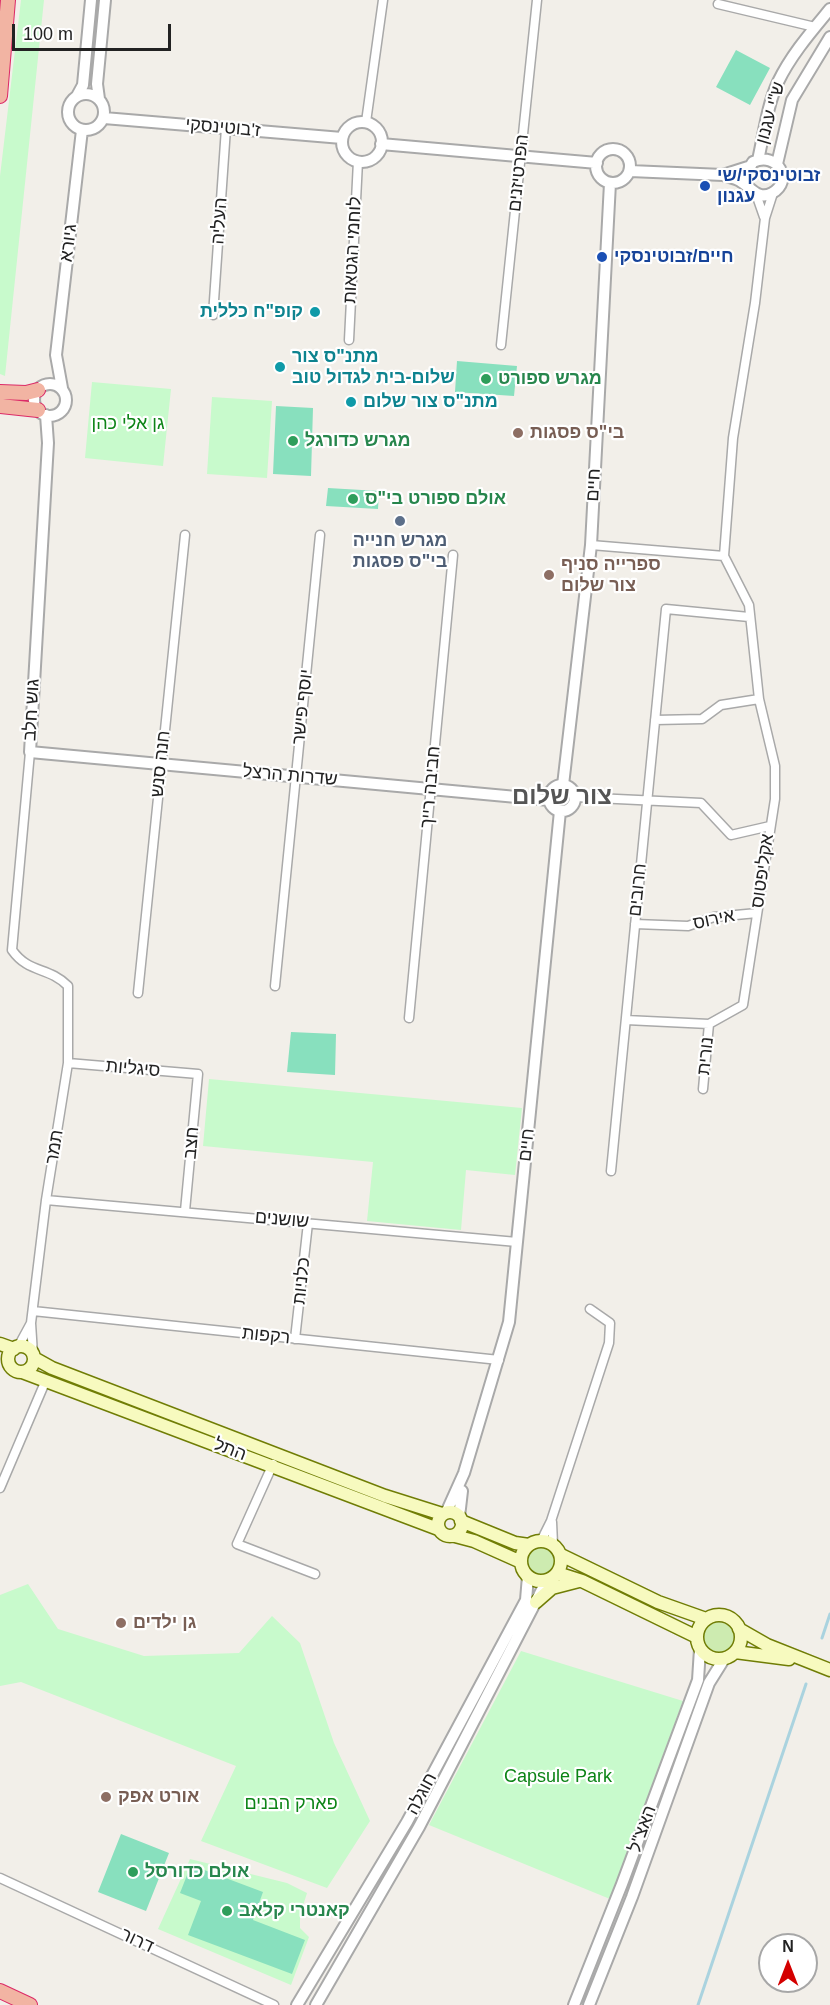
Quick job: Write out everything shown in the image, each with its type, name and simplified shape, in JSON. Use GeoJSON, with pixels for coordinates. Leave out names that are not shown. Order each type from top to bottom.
{"type":"FeatureCollection","features":[{"type":"Feature","properties":{"kind":"highway"},"geometry":{"type":"LineString","coordinates":[[0,96],[8,0]]}},
{"type":"Feature","properties":{"kind":"highway"},"geometry":{"type":"LineString","coordinates":[[4,391],[42,387]]}},
{"type":"Feature","properties":{"kind":"highway"},"geometry":{"type":"LineString","coordinates":[[0,406],[47,413]]}},
{"type":"Feature","properties":{"kind":"highway"},"geometry":{"type":"LineString","coordinates":[[0,1991],[30,2005]]}},
{"type":"Feature","properties":{"kind":"main road"},"geometry":{"type":"LineString","coordinates":[[0,1344],[27,1348],[33,1356],[29,1369],[22,1372],[14,1370],[5,1361],[16,1348]]}},
{"type":"Feature","properties":{"kind":"main road","name":"התל"},"geometry":{"type":"LineString","coordinates":[[33,1356],[52,1368],[385,1496],[444,1514]]}},
{"type":"Feature","properties":{"kind":"main road","name":"התל"},"geometry":{"type":"LineString","coordinates":[[22,1372],[438,1529]]}},
{"type":"Feature","properties":{"kind":"main road"},"geometry":{"type":"LineString","coordinates":[[521,1562],[474,1541],[447,1536],[438,1529],[438,1521],[444,1514],[454,1513],[460,1519],[515,1543],[546,1546],[658,1602],[706,1619]]}},
{"type":"Feature","properties":{"kind":"main road"},"geometry":{"type":"LineString","coordinates":[[455,1536],[460,1530],[460,1519]]}},
{"type":"Feature","properties":{"kind":"main road"},"geometry":{"type":"LineString","coordinates":[[546,1546],[523,1552],[521,1562],[528,1576],[540,1581],[552,1577],[582,1581],[698,1643],[710,1658],[724,1659],[735,1652],[741,1640],[739,1629]]}},
{"type":"Feature","properties":{"kind":"main road"},"geometry":{"type":"LineString","coordinates":[[546,1546],[552,1577]]}},
{"type":"Feature","properties":{"kind":"main road"},"geometry":{"type":"LineString","coordinates":[[536,1602],[557,1585],[582,1581]]}},
{"type":"Feature","properties":{"kind":"main road"},"geometry":{"type":"LineString","coordinates":[[698,1643],[701,1624],[706,1619],[720,1615],[727,1617],[739,1629],[767,1645],[829,1669]]}},
{"type":"Feature","properties":{"kind":"main road"},"geometry":{"type":"LineString","coordinates":[[735,1652],[787,1659],[829,1669]]}},
{"type":"Feature","properties":{"kind":"street"},"geometry":{"type":"LineString","coordinates":[[92,0],[83,85],[68,106],[67,112],[72,124],[82,130],[96,128],[104,118],[97,84],[105,0]]}},
{"type":"Feature","properties":{"kind":"street"},"geometry":{"type":"LineString","coordinates":[[366,122],[383,0]]}},
{"type":"Feature","properties":{"kind":"street","name":"הפרטיזנים"},"geometry":{"type":"LineString","coordinates":[[501,345],[537,0]]}},
{"type":"Feature","properties":{"kind":"street"},"geometry":{"type":"LineString","coordinates":[[718,4],[815,27]]}},
{"type":"Feature","properties":{"kind":"street","name":"ש\"י עגנון"},"geometry":{"type":"LineString","coordinates":[[759,160],[777,83],[830,9]]}},
{"type":"Feature","properties":{"kind":"street","name":"ש\"י עגנון"},"geometry":{"type":"LineString","coordinates":[[777,164],[792,100],[830,37]]}},
{"type":"Feature","properties":{"kind":"street"},"geometry":{"type":"LineString","coordinates":[[77,96],[89,94],[99,99]]}},
{"type":"Feature","properties":{"kind":"street","name":"ז'בוטינסקי"},"geometry":{"type":"LineString","coordinates":[[104,118],[342,138]]}},
{"type":"Feature","properties":{"kind":"street"},"geometry":{"type":"LineString","coordinates":[[366,122],[378,130],[381,144],[370,159],[358,161],[345,153],[342,138],[354,123],[366,122]]}},
{"type":"Feature","properties":{"kind":"street","name":"העליה"},"geometry":{"type":"LineString","coordinates":[[213,315],[226,128]]}},
{"type":"Feature","properties":{"kind":"street","name":"גיורא"},"geometry":{"type":"LineString","coordinates":[[62,388],[56,355],[82,130]]}},
{"type":"Feature","properties":{"kind":"street"},"geometry":{"type":"LineString","coordinates":[[381,144],[597,163]]}},
{"type":"Feature","properties":{"kind":"street"},"geometry":{"type":"LineString","coordinates":[[620,151],[628,159],[630,171],[622,181],[610,183],[599,176],[597,163],[603,153],[620,151]]}},
{"type":"Feature","properties":{"kind":"street"},"geometry":{"type":"LineString","coordinates":[[591,545],[724,556],[733,438],[755,303],[765,218],[773,193],[782,182],[782,175],[777,164],[765,159],[723,175]]}},
{"type":"Feature","properties":{"kind":"street","name":"לוחמי הגטאות"},"geometry":{"type":"LineString","coordinates":[[349,340],[358,161]]}},
{"type":"Feature","properties":{"kind":"street"},"geometry":{"type":"LineString","coordinates":[[747,185],[748,167]]}},
{"type":"Feature","properties":{"kind":"street"},"geometry":{"type":"LineString","coordinates":[[630,171],[723,175],[747,185],[756,194],[765,218]]}},
{"type":"Feature","properties":{"kind":"street","name":"חיים"},"geometry":{"type":"LineString","coordinates":[[563,785],[591,545],[610,183]]}},
{"type":"Feature","properties":{"kind":"street"},"geometry":{"type":"LineString","coordinates":[[756,194],[773,193]]}},
{"type":"Feature","properties":{"kind":"street","name":"גיורא"},"geometry":{"type":"LineString","coordinates":[[47,413],[34,400],[56,355]]}},
{"type":"Feature","properties":{"kind":"street"},"geometry":{"type":"LineString","coordinates":[[42,387],[62,388],[66,403],[47,413]]}},
{"type":"Feature","properties":{"kind":"street","name":"גוש חלב"},"geometry":{"type":"LineString","coordinates":[[47,413],[48,443],[30,752],[12,950],[22,964],[57,975]]}},
{"type":"Feature","properties":{"kind":"street","name":"חנה סנש"},"geometry":{"type":"LineString","coordinates":[[138,993],[185,536]]}},
{"type":"Feature","properties":{"kind":"street","name":"יוסף פישר"},"geometry":{"type":"LineString","coordinates":[[275,986],[320,536]]}},
{"type":"Feature","properties":{"kind":"street","name":"חביבה רייך"},"geometry":{"type":"LineString","coordinates":[[409,1018],[453,555]]}},
{"type":"Feature","properties":{"kind":"street","name":"אקליפטוס"},"geometry":{"type":"LineString","coordinates":[[710,1024],[743,1005],[775,799],[775,766],[759,699],[745,593],[724,556]]}},
{"type":"Feature","properties":{"kind":"street","name":"חרובים"},"geometry":{"type":"LineString","coordinates":[[611,1172],[666,609],[749,617]]}},
{"type":"Feature","properties":{"kind":"street"},"geometry":{"type":"LineString","coordinates":[[655,720],[702,719],[721,705],[759,699]]}},
{"type":"Feature","properties":{"kind":"street","name":"שדרות הרצל"},"geometry":{"type":"LineString","coordinates":[[30,752],[549,800]]}},
{"type":"Feature","properties":{"kind":"street"},"geometry":{"type":"LineString","coordinates":[[563,785],[572,789],[575,797],[572,806],[560,811],[553,808],[549,800],[555,788],[563,785]]}},
{"type":"Feature","properties":{"kind":"street"},"geometry":{"type":"LineString","coordinates":[[575,797],[701,803],[731,835],[770,826]]}},
{"type":"Feature","properties":{"kind":"street","name":"חיים"},"geometry":{"type":"LineString","coordinates":[[444,1514],[464,1473],[509,1322],[560,811]]}},
{"type":"Feature","properties":{"kind":"street","name":"אירוס"},"geometry":{"type":"LineString","coordinates":[[635,924],[688,926],[714,917],[757,913]]}},
{"type":"Feature","properties":{"kind":"street","name":"תמר"},"geometry":{"type":"LineString","coordinates":[[33,1356],[31,1323],[46,1200],[68,1063],[68,986],[57,975]]}},
{"type":"Feature","properties":{"kind":"street"},"geometry":{"type":"LineString","coordinates":[[626,1020],[710,1024]]}},
{"type":"Feature","properties":{"kind":"street","name":"נורית"},"geometry":{"type":"LineString","coordinates":[[703,1089],[710,1024]]}},
{"type":"Feature","properties":{"kind":"street","name":"סיגליות"},"geometry":{"type":"LineString","coordinates":[[68,1063],[198,1074]]}},
{"type":"Feature","properties":{"kind":"street","name":"חצב"},"geometry":{"type":"LineString","coordinates":[[185,1212],[198,1074]]}},
{"type":"Feature","properties":{"kind":"street","name":"שושנים"},"geometry":{"type":"LineString","coordinates":[[46,1200],[517,1242]]}},
{"type":"Feature","properties":{"kind":"street","name":"כלניות"},"geometry":{"type":"LineString","coordinates":[[295,1339],[308,1223]]}},
{"type":"Feature","properties":{"kind":"street"},"geometry":{"type":"LineString","coordinates":[[546,1546],[609,1343],[610,1323],[590,1309]]}},
{"type":"Feature","properties":{"kind":"street","name":"רקפות"},"geometry":{"type":"LineString","coordinates":[[33,1311],[499,1360]]}},
{"type":"Feature","properties":{"kind":"street","name":"תמר"},"geometry":{"type":"LineString","coordinates":[[16,1348],[31,1323]]}},
{"type":"Feature","properties":{"kind":"street"},"geometry":{"type":"LineString","coordinates":[[0,1488],[46,1380]]}},
{"type":"Feature","properties":{"kind":"street"},"geometry":{"type":"LineString","coordinates":[[292,1460],[281,1459],[271,1465],[237,1544],[315,1574]]}},
{"type":"Feature","properties":{"kind":"street","name":"חיים"},"geometry":{"type":"LineString","coordinates":[[460,1519],[464,1473]]}},
{"type":"Feature","properties":{"kind":"street","name":"חוגלה"},"geometry":{"type":"LineString","coordinates":[[297,2005],[407,1822],[526,1600],[528,1576]]}},
{"type":"Feature","properties":{"kind":"street","name":"חוגלה"},"geometry":{"type":"LineString","coordinates":[[316,2005],[419,1827],[536,1602],[552,1577]]}},
{"type":"Feature","properties":{"kind":"street","name":"האצ\"ל"},"geometry":{"type":"LineString","coordinates":[[574,2005],[698,1680],[698,1643]]}},
{"type":"Feature","properties":{"kind":"street","name":"האצ\"ל"},"geometry":{"type":"LineString","coordinates":[[589,2005],[632,1897],[710,1683],[724,1659]]}},
{"type":"Feature","properties":{"kind":"street","name":"דרור"},"geometry":{"type":"LineString","coordinates":[[0,1878],[274,2005]]}},
{"type":"Feature","properties":{"kind":"green space"},"geometry":{"type":"Polygon","coordinates":[[[21,0],[44,0],[5,376],[0,374],[0,176],[21,0]]]}},
{"type":"Feature","properties":{"kind":"green space"},"geometry":{"type":"Polygon","coordinates":[[[736,50],[770,68],[750,105],[716,87],[736,50]]]}},
{"type":"Feature","properties":{"kind":"green space","name":"מגרש ספורט"},"geometry":{"type":"Polygon","coordinates":[[[457,361],[517,366],[514,396],[455,392],[457,361]]]}},
{"type":"Feature","properties":{"kind":"green space","name":"גן אלי כהן"},"geometry":{"type":"Polygon","coordinates":[[[92,382],[171,389],[163,466],[85,458],[92,382]]]}},
{"type":"Feature","properties":{"kind":"green space"},"geometry":{"type":"Polygon","coordinates":[[[212,397],[272,401],[267,478],[207,474],[212,397]]]}},
{"type":"Feature","properties":{"kind":"green space","name":"מגרש כדורגל"},"geometry":{"type":"Polygon","coordinates":[[[276,406],[313,408],[311,476],[273,474],[276,406]]]}},
{"type":"Feature","properties":{"kind":"green space","name":"אולם ספורט בי\"ס"},"geometry":{"type":"Polygon","coordinates":[[[328,488],[379,491],[378,509],[326,506],[328,488]]]}},
{"type":"Feature","properties":{"kind":"green space"},"geometry":{"type":"Polygon","coordinates":[[[291,1032],[336,1034],[335,1075],[287,1072],[291,1032]]]}},
{"type":"Feature","properties":{"kind":"green space"},"geometry":{"type":"Polygon","coordinates":[[[209,1079],[522,1108],[515,1175],[466,1170],[461,1230],[367,1221],[373,1162],[203,1146],[209,1079]]]}},
{"type":"Feature","properties":{"kind":"green space"},"geometry":{"type":"Polygon","coordinates":[[[541,1547],[551,1551],[555,1561],[551,1571],[541,1575],[531,1571],[527,1561],[531,1551],[541,1547]]]}},
{"type":"Feature","properties":{"kind":"green space","name":"פארק הבנים"},"geometry":{"type":"Polygon","coordinates":[[[28,1584],[58,1629],[144,1656],[239,1653],[272,1616],[300,1643],[334,1743],[370,1821],[327,1888],[201,1841],[236,1766],[21,1682],[0,1686],[0,1595],[28,1584]]]}},
{"type":"Feature","properties":{"kind":"green space"},"geometry":{"type":"Polygon","coordinates":[[[719,1622],[730,1627],[735,1638],[730,1649],[719,1654],[708,1649],[703,1638],[708,1627],[719,1622]]]}},
{"type":"Feature","properties":{"kind":"green space","name":"Capsule Park"},"geometry":{"type":"Polygon","coordinates":[[[521,1651],[683,1701],[610,1899],[429,1825],[521,1651]]]}},
{"type":"Feature","properties":{"kind":"green space","name":"אולם כדורסל"},"geometry":{"type":"Polygon","coordinates":[[[121,1834],[169,1853],[146,1911],[98,1892],[121,1834]]]}},
{"type":"Feature","properties":{"kind":"green space"},"geometry":{"type":"Polygon","coordinates":[[[190,1859],[287,1883],[307,1893],[300,1915],[300,1928],[309,1937],[291,1985],[158,1929],[190,1859]]]}},
{"type":"Feature","properties":{"kind":"green space","name":"קאנטרי קלאב"},"geometry":{"type":"Polygon","coordinates":[[[191,1865],[263,1892],[253,1920],[305,1940],[292,1974],[188,1935],[201,1901],[180,1893],[191,1865]]]}},
{"type":"Feature","properties":{"kind":"waterway"},"geometry":{"type":"LineString","coordinates":[[822,1638],[830,1614]]}},
{"type":"Feature","properties":{"kind":"waterway"},"geometry":{"type":"LineString","coordinates":[[698,2005],[806,1684]]}},
{"type":"Feature","properties":{"kind":"place","name":"זבוטינסקי/שי עגנון"},"geometry":{"type":"Point","coordinates":[705,186]}},
{"type":"Feature","properties":{"kind":"place","name":"חיים/זבוטינסקי"},"geometry":{"type":"Point","coordinates":[602,257]}},
{"type":"Feature","properties":{"kind":"place","name":"קופ\"ח כללית"},"geometry":{"type":"Point","coordinates":[315,312]}},
{"type":"Feature","properties":{"kind":"place","name":"מתנ\"ס צור שלום-בית לגדול טוב"},"geometry":{"type":"Point","coordinates":[280,367]}},
{"type":"Feature","properties":{"kind":"place","name":"מגרש ספורט"},"geometry":{"type":"Point","coordinates":[486,379]}},
{"type":"Feature","properties":{"kind":"place","name":"מתנ\"ס צור שלום"},"geometry":{"type":"Point","coordinates":[351,402]}},
{"type":"Feature","properties":{"kind":"place","name":"בי\"ס פסגות"},"geometry":{"type":"Point","coordinates":[518,433]}},
{"type":"Feature","properties":{"kind":"place","name":"מגרש כדורגל"},"geometry":{"type":"Point","coordinates":[293,441]}},
{"type":"Feature","properties":{"kind":"place","name":"אולם ספורט בי\"ס"},"geometry":{"type":"Point","coordinates":[353,499]}},
{"type":"Feature","properties":{"kind":"place","name":"מגרש חנייה בי\"ס פסגות"},"geometry":{"type":"Point","coordinates":[400,521]}},
{"type":"Feature","properties":{"kind":"place","name":"ספרייה סניף צור שלום"},"geometry":{"type":"Point","coordinates":[549,575]}},
{"type":"Feature","properties":{"kind":"place","name":"גן ילדים"},"geometry":{"type":"Point","coordinates":[121,1623]}},
{"type":"Feature","properties":{"kind":"place","name":"אורט אפק"},"geometry":{"type":"Point","coordinates":[106,1797]}},
{"type":"Feature","properties":{"kind":"place","name":"אולם כדורסל"},"geometry":{"type":"Point","coordinates":[133,1872]}},
{"type":"Feature","properties":{"kind":"place","name":"קאנטרי קלאב"},"geometry":{"type":"Point","coordinates":[227,1911]}},
{"type":"Feature","properties":{"kind":"district","name":"צור שלום"},"geometry":{"type":"Point","coordinates":[562,797]}}]}
